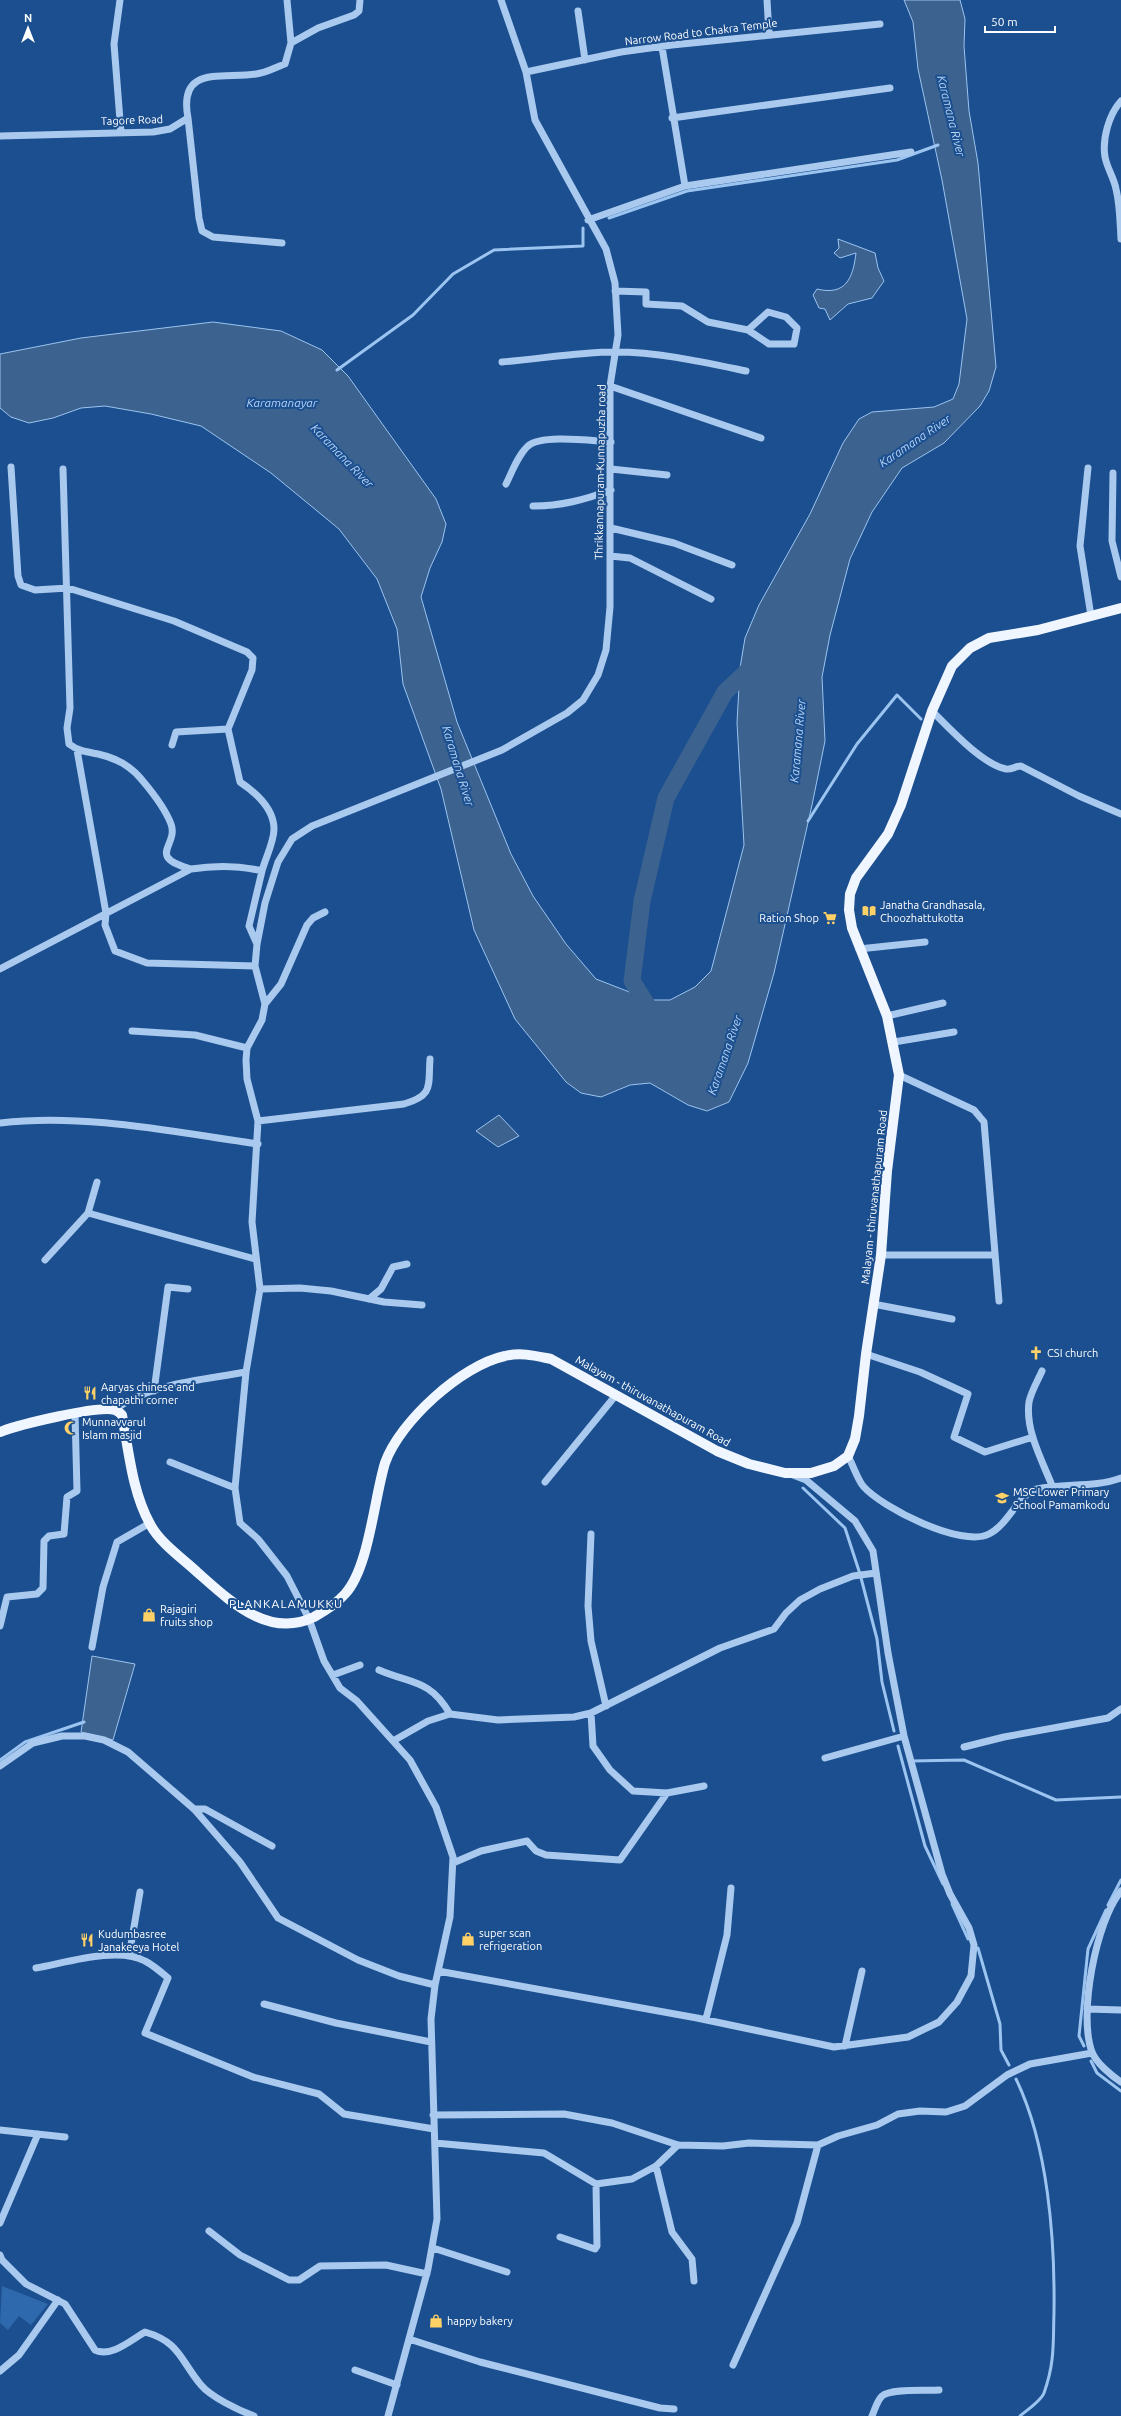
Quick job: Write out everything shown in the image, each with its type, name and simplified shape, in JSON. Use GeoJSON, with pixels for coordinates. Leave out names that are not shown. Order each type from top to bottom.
{"type":"FeatureCollection","features":[{"type":"Feature","properties":{"kind":"main road","name":"Malayam - thiruvanathapuram Road"},"geometry":{"type":"LineString","coordinates":[[114,1410],[122,1415],[134,1481],[150,1522],[177,1554],[232,1602],[252,1615],[277,1623],[294,1624],[309,1619],[324,1612],[345,1594],[356,1577],[363,1560],[386,1462],[393,1446],[423,1408],[468,1372],[486,1361],[506,1355],[526,1354],[551,1359],[717,1451],[749,1464],[785,1473],[811,1473],[834,1466],[848,1456],[855,1439],[859,1416],[866,1354],[881,1255],[887,1171],[899,1075],[894,1042],[887,1016],[859,949],[851,922],[849,910],[850,894],[856,878],[892,826],[901,805],[932,712],[952,666],[970,648],[994,636],[1038,630],[1121,608]]}},
{"type":"Feature","properties":{"kind":"main road"},"geometry":{"type":"LineString","coordinates":[[0,1432],[17,1425],[75,1414],[114,1410]]}},
{"type":"Feature","properties":{"kind":"street"},"geometry":{"type":"LineString","coordinates":[[120,0],[114,44],[121,133]]}},
{"type":"Feature","properties":{"kind":"street"},"geometry":{"type":"LineString","coordinates":[[282,243],[213,237],[202,231],[199,218],[188,118],[185,104],[189,88],[201,78],[258,74],[286,64],[291,43],[287,0]]}},
{"type":"Feature","properties":{"kind":"street"},"geometry":{"type":"LineString","coordinates":[[291,43],[318,28],[354,15],[359,11],[360,0]]}},
{"type":"Feature","properties":{"kind":"street","name":"Thrikkannapuram-Kunnapuzha road"},"geometry":{"type":"LineString","coordinates":[[264,1004],[255,966],[257,944],[265,903],[278,862],[292,839],[312,826],[502,750],[567,713],[583,700],[598,676],[606,650],[610,607],[610,386],[618,335],[615,291],[611,264],[606,249],[588,220],[535,120],[526,72],[501,0]]}},
{"type":"Feature","properties":{"kind":"street"},"geometry":{"type":"LineString","coordinates":[[767,0],[769,34]]}},
{"type":"Feature","properties":{"kind":"street"},"geometry":{"type":"LineString","coordinates":[[578,11],[585,60]]}},
{"type":"Feature","properties":{"kind":"street","name":"Narrow Road to Chakra Temple"},"geometry":{"type":"LineString","coordinates":[[526,72],[662,47],[769,34],[880,24]]}},
{"type":"Feature","properties":{"kind":"street"},"geometry":{"type":"LineString","coordinates":[[662,47],[672,118],[685,186]]}},
{"type":"Feature","properties":{"kind":"street"},"geometry":{"type":"LineString","coordinates":[[672,118],[890,88]]}},
{"type":"Feature","properties":{"kind":"street"},"geometry":{"type":"LineString","coordinates":[[1121,101],[1116,107],[1108,127],[1104,145],[1105,156],[1119,187],[1121,239]]}},
{"type":"Feature","properties":{"kind":"street","name":"Tagore Road"},"geometry":{"type":"LineString","coordinates":[[0,136],[153,132],[170,129],[188,118]]}},
{"type":"Feature","properties":{"kind":"street"},"geometry":{"type":"LineString","coordinates":[[588,220],[685,186],[911,152]]}},
{"type":"Feature","properties":{"kind":"street"},"geometry":{"type":"LineString","coordinates":[[615,291],[646,292],[646,304],[682,306],[708,322],[748,330],[769,344],[794,344],[796,328],[786,317],[768,312],[748,330]]}},
{"type":"Feature","properties":{"kind":"street"},"geometry":{"type":"LineString","coordinates":[[502,362],[574,354],[616,352],[688,360],[746,371]]}},
{"type":"Feature","properties":{"kind":"street"},"geometry":{"type":"LineString","coordinates":[[610,386],[761,438]]}},
{"type":"Feature","properties":{"kind":"street"},"geometry":{"type":"LineString","coordinates":[[506,484],[521,456],[528,446],[535,442],[564,440],[611,442]]}},
{"type":"Feature","properties":{"kind":"street"},"geometry":{"type":"LineString","coordinates":[[11,467],[18,576],[22,584],[35,590],[68,588],[174,621],[246,652],[253,658],[252,670],[228,729],[240,782],[255,792],[271,815],[274,829],[249,926],[257,944]]}},
{"type":"Feature","properties":{"kind":"street"},"geometry":{"type":"LineString","coordinates":[[1088,468],[1080,546],[1091,616]]}},
{"type":"Feature","properties":{"kind":"street"},"geometry":{"type":"LineString","coordinates":[[63,469],[68,588],[70,708],[67,737],[69,744],[77,750],[114,758],[128,766],[141,779],[157,800],[171,824],[172,831],[165,851],[168,857],[177,865],[191,869],[244,866],[262,872]]}},
{"type":"Feature","properties":{"kind":"street"},"geometry":{"type":"LineString","coordinates":[[611,469],[668,475]]}},
{"type":"Feature","properties":{"kind":"street"},"geometry":{"type":"LineString","coordinates":[[1113,473],[1112,541],[1121,577]]}},
{"type":"Feature","properties":{"kind":"street"},"geometry":{"type":"LineString","coordinates":[[533,506],[561,506],[585,500],[611,490]]}},
{"type":"Feature","properties":{"kind":"street"},"geometry":{"type":"LineString","coordinates":[[611,528],[661,539],[732,565]]}},
{"type":"Feature","properties":{"kind":"street"},"geometry":{"type":"LineString","coordinates":[[610,556],[630,558],[711,599]]}},
{"type":"Feature","properties":{"kind":"street"},"geometry":{"type":"LineString","coordinates":[[932,712],[962,742],[1000,768],[1009,770],[1021,766],[1079,796],[1121,814]]}},
{"type":"Feature","properties":{"kind":"street"},"geometry":{"type":"LineString","coordinates":[[172,745],[176,732],[228,729]]}},
{"type":"Feature","properties":{"kind":"street"},"geometry":{"type":"LineString","coordinates":[[77,750],[106,913],[105,925],[115,951],[127,957],[147,963],[255,966]]}},
{"type":"Feature","properties":{"kind":"street"},"geometry":{"type":"LineString","coordinates":[[0,969],[191,869]]}},
{"type":"Feature","properties":{"kind":"street"},"geometry":{"type":"LineString","coordinates":[[325,912],[313,918],[307,925],[280,984],[264,1004],[262,1020],[247,1048],[247,1079],[258,1121],[258,1144],[252,1222],[255,1259],[260,1289],[246,1372],[235,1488],[240,1522],[258,1539],[287,1576],[309,1619],[324,1661],[340,1688],[357,1701],[410,1760],[436,1807],[450,1845],[453,1863],[450,1917],[435,1985],[431,2042],[438,2219],[427,2274],[388,2416]]}},
{"type":"Feature","properties":{"kind":"street"},"geometry":{"type":"LineString","coordinates":[[859,949],[925,942]]}},
{"type":"Feature","properties":{"kind":"street"},"geometry":{"type":"LineString","coordinates":[[887,1016],[943,1003]]}},
{"type":"Feature","properties":{"kind":"street"},"geometry":{"type":"LineString","coordinates":[[132,1031],[195,1035],[247,1048]]}},
{"type":"Feature","properties":{"kind":"street"},"geometry":{"type":"LineString","coordinates":[[894,1042],[954,1032]]}},
{"type":"Feature","properties":{"kind":"street"},"geometry":{"type":"LineString","coordinates":[[258,1121],[404,1104],[420,1099],[427,1090],[430,1059]]}},
{"type":"Feature","properties":{"kind":"street"},"geometry":{"type":"LineString","coordinates":[[899,1075],[974,1110],[984,1122],[999,1301]]}},
{"type":"Feature","properties":{"kind":"street"},"geometry":{"type":"LineString","coordinates":[[0,1123],[20,1121],[114,1124],[258,1144]]}},
{"type":"Feature","properties":{"kind":"street"},"geometry":{"type":"LineString","coordinates":[[45,1260],[88,1213],[97,1182]]}},
{"type":"Feature","properties":{"kind":"street"},"geometry":{"type":"LineString","coordinates":[[88,1213],[255,1259]]}},
{"type":"Feature","properties":{"kind":"street"},"geometry":{"type":"LineString","coordinates":[[881,1255],[995,1255]]}},
{"type":"Feature","properties":{"kind":"street"},"geometry":{"type":"LineString","coordinates":[[369,1299],[381,1289],[393,1267],[407,1264]]}},
{"type":"Feature","properties":{"kind":"street"},"geometry":{"type":"LineString","coordinates":[[154,1391],[168,1287],[188,1288]]}},
{"type":"Feature","properties":{"kind":"street"},"geometry":{"type":"LineString","coordinates":[[260,1289],[300,1288],[369,1299],[422,1305]]}},
{"type":"Feature","properties":{"kind":"street"},"geometry":{"type":"LineString","coordinates":[[873,1304],[952,1319]]}},
{"type":"Feature","properties":{"kind":"street"},"geometry":{"type":"LineString","coordinates":[[866,1354],[920,1372],[968,1394],[954,1437],[985,1452],[1033,1437]]}},
{"type":"Feature","properties":{"kind":"street"},"geometry":{"type":"LineString","coordinates":[[1042,1371],[1029,1401],[1029,1417],[1033,1437],[1053,1488]]}},
{"type":"Feature","properties":{"kind":"street"},"geometry":{"type":"LineString","coordinates":[[114,1410],[131,1398],[154,1391],[246,1372]]}},
{"type":"Feature","properties":{"kind":"street"},"geometry":{"type":"LineString","coordinates":[[545,1482],[616,1395]]}},
{"type":"Feature","properties":{"kind":"street"},"geometry":{"type":"LineString","coordinates":[[0,1626],[7,1597],[38,1594],[43,1588],[44,1541],[49,1536],[64,1534],[67,1497],[77,1491],[75,1414]]}},
{"type":"Feature","properties":{"kind":"street"},"geometry":{"type":"LineString","coordinates":[[848,1456],[863,1486],[888,1506],[931,1528],[968,1536],[988,1535],[1003,1526],[1019,1501],[1036,1490],[1105,1484],[1121,1478]]}},
{"type":"Feature","properties":{"kind":"street"},"geometry":{"type":"LineString","coordinates":[[170,1462],[235,1488]]}},
{"type":"Feature","properties":{"kind":"street"},"geometry":{"type":"LineString","coordinates":[[438,1971],[706,2020],[834,2047],[908,2037],[939,2022],[957,2002],[971,1976],[974,1945],[969,1928],[950,1894],[942,1874],[904,1736],[888,1653],[873,1552],[856,1521],[806,1480],[785,1473]]}},
{"type":"Feature","properties":{"kind":"street"},"geometry":{"type":"LineString","coordinates":[[92,1647],[103,1587],[117,1542],[150,1522]]}},
{"type":"Feature","properties":{"kind":"street"},"geometry":{"type":"LineString","coordinates":[[591,1534],[588,1606],[591,1641],[606,1706]]}},
{"type":"Feature","properties":{"kind":"street"},"geometry":{"type":"LineString","coordinates":[[393,1741],[428,1721],[450,1714],[498,1720],[574,1717],[591,1713],[720,1648],[774,1629],[786,1613],[800,1600],[820,1589],[854,1576],[876,1572]]}},
{"type":"Feature","properties":{"kind":"street"},"geometry":{"type":"LineString","coordinates":[[333,1675],[360,1665]]}},
{"type":"Feature","properties":{"kind":"street"},"geometry":{"type":"LineString","coordinates":[[380,1670],[418,1682],[441,1699],[450,1714]]}},
{"type":"Feature","properties":{"kind":"street"},"geometry":{"type":"LineString","coordinates":[[964,1747],[1004,1737],[1108,1718],[1121,1709]]}},
{"type":"Feature","properties":{"kind":"street"},"geometry":{"type":"LineString","coordinates":[[591,1713],[593,1746],[610,1770],[633,1791],[668,1793],[704,1786]]}},
{"type":"Feature","properties":{"kind":"street"},"geometry":{"type":"LineString","coordinates":[[0,1766],[33,1743],[62,1736],[85,1736],[104,1740],[128,1752],[194,1809],[240,1862],[278,1918],[358,1960],[400,1976],[435,1985]]}},
{"type":"Feature","properties":{"kind":"street"},"geometry":{"type":"LineString","coordinates":[[825,1758],[904,1736]]}},
{"type":"Feature","properties":{"kind":"street"},"geometry":{"type":"LineString","coordinates":[[453,1863],[481,1851],[527,1841],[536,1851],[546,1855],[620,1860],[668,1793]]}},
{"type":"Feature","properties":{"kind":"street"},"geometry":{"type":"LineString","coordinates":[[194,1809],[205,1809],[272,1846]]}},
{"type":"Feature","properties":{"kind":"street"},"geometry":{"type":"LineString","coordinates":[[706,2020],[727,1935],[731,1888]]}},
{"type":"Feature","properties":{"kind":"street"},"geometry":{"type":"LineString","coordinates":[[1121,1891],[1104,1926],[1096,1950],[1087,2009],[1092,2053],[1121,2082]]}},
{"type":"Feature","properties":{"kind":"street"},"geometry":{"type":"LineString","coordinates":[[128,1956],[140,1892]]}},
{"type":"Feature","properties":{"kind":"street"},"geometry":{"type":"LineString","coordinates":[[36,1968],[94,1957],[128,1956],[145,1961],[168,1978],[145,2033],[253,2077],[319,2094],[344,2114],[434,2128]]}},
{"type":"Feature","properties":{"kind":"street"},"geometry":{"type":"LineString","coordinates":[[845,2046],[862,1971]]}},
{"type":"Feature","properties":{"kind":"street"},"geometry":{"type":"LineString","coordinates":[[264,2004],[343,2024],[431,2042]]}},
{"type":"Feature","properties":{"kind":"street"},"geometry":{"type":"LineString","coordinates":[[1087,2009],[1121,2010]]}},
{"type":"Feature","properties":{"kind":"street"},"geometry":{"type":"LineString","coordinates":[[433,2115],[564,2114],[612,2123],[678,2145],[818,2145],[838,2136],[877,2125],[898,2114],[920,2111],[946,2112],[964,2106],[1007,2075],[1030,2064],[1092,2053]]}},
{"type":"Feature","properties":{"kind":"street"},"geometry":{"type":"LineString","coordinates":[[0,2130],[65,2137]]}},
{"type":"Feature","properties":{"kind":"street"},"geometry":{"type":"LineString","coordinates":[[0,2223],[38,2134]]}},
{"type":"Feature","properties":{"kind":"street"},"geometry":{"type":"LineString","coordinates":[[435,2144],[544,2153],[596,2184],[632,2179],[656,2166],[678,2145]]}},
{"type":"Feature","properties":{"kind":"street"},"geometry":{"type":"LineString","coordinates":[[733,2366],[797,2223],[818,2145]]}},
{"type":"Feature","properties":{"kind":"street"},"geometry":{"type":"LineString","coordinates":[[656,2166],[672,2232],[692,2259],[694,2281]]}},
{"type":"Feature","properties":{"kind":"street"},"geometry":{"type":"LineString","coordinates":[[560,2237],[595,2249],[597,2246],[596,2184]]}},
{"type":"Feature","properties":{"kind":"street"},"geometry":{"type":"LineString","coordinates":[[209,2231],[240,2255],[289,2280],[299,2280],[320,2266],[386,2266],[427,2274]]}},
{"type":"Feature","properties":{"kind":"street"},"geometry":{"type":"LineString","coordinates":[[433,2248],[507,2272]]}},
{"type":"Feature","properties":{"kind":"street"},"geometry":{"type":"LineString","coordinates":[[1,2257],[26,2284],[65,2304],[95,2350],[102,2354],[109,2353],[145,2332],[162,2336],[175,2348],[202,2386],[237,2409],[254,2416]]}},
{"type":"Feature","properties":{"kind":"street"},"geometry":{"type":"LineString","coordinates":[[0,2370],[4,2369],[19,2355],[58,2300]]}},
{"type":"Feature","properties":{"kind":"street"},"geometry":{"type":"LineString","coordinates":[[409,2339],[480,2362],[660,2408],[674,2409]]}},
{"type":"Feature","properties":{"kind":"street"},"geometry":{"type":"LineString","coordinates":[[355,2370],[397,2385]]}},
{"type":"Feature","properties":{"kind":"street"},"geometry":{"type":"LineString","coordinates":[[872,2416],[878,2401],[883,2395],[891,2392],[939,2390]]}},
{"type":"Feature","properties":{"kind":"shaded area"},"geometry":{"type":"Polygon","coordinates":[[[2,2286],[48,2304],[31,2325],[19,2316],[8,2330],[0,2323],[2,2286]]]}},
{"type":"Feature","properties":{"kind":"water","name":"Karamanayar"},"geometry":{"type":"Polygon","coordinates":[[[904,0],[960,0],[965,19],[964,46],[969,111],[978,163],[996,367],[989,391],[980,406],[944,443],[902,468],[872,512],[850,559],[830,635],[822,677],[825,741],[812,805],[774,973],[748,1063],[729,1102],[707,1111],[688,1105],[650,1083],[630,1085],[601,1097],[581,1093],[566,1082],[515,1019],[474,930],[441,789],[403,684],[397,629],[377,579],[339,529],[271,473],[201,426],[151,414],[105,406],[81,408],[53,418],[29,423],[11,417],[0,408],[0,354],[81,338],[213,322],[281,331],[322,350],[348,376],[436,499],[446,524],[442,542],[430,568],[421,597],[457,722],[511,854],[533,896],[566,944],[596,979],[650,1000],[670,1000],[695,987],[711,971],[744,845],[737,723],[740,668],[745,638],[759,605],[810,514],[843,443],[859,419],[872,412],[934,407],[953,399],[959,384],[967,319],[942,180],[918,69],[913,22],[904,0]]]}},
{"type":"Feature","properties":{"kind":"water"},"geometry":{"type":"Polygon","coordinates":[[[838,239],[875,253],[878,268],[884,281],[872,298],[848,304],[830,320],[825,309],[819,308],[813,295],[817,289],[835,290],[846,283],[850,277],[855,262],[856,253],[840,258],[834,253],[839,248],[838,239]]]}},
{"type":"Feature","properties":{"kind":"water"},"geometry":{"type":"Polygon","coordinates":[[[499,1115],[519,1136],[498,1147],[476,1131],[499,1115]]]}},
{"type":"Feature","properties":{"kind":"water"},"geometry":{"type":"Polygon","coordinates":[[[92,1656],[135,1664],[113,1740],[81,1732],[92,1656]]]}},
{"type":"Feature","properties":{"kind":"waterway"},"geometry":{"type":"LineString","coordinates":[[609,218],[687,191],[897,160],[938,145]]}},
{"type":"Feature","properties":{"kind":"waterway"},"geometry":{"type":"LineString","coordinates":[[337,370],[413,315],[453,274],[494,250],[583,246],[583,228]]}},
{"type":"Feature","properties":{"kind":"waterway"},"geometry":{"type":"LineString","coordinates":[[655,1017],[632,981],[642,901],[666,798],[725,692],[757,662]]}},
{"type":"Feature","properties":{"kind":"waterway"},"geometry":{"type":"LineString","coordinates":[[808,821],[857,744],[897,695],[921,719]]}},
{"type":"Feature","properties":{"kind":"waterway"},"geometry":{"type":"LineString","coordinates":[[803,1488],[845,1528],[860,1574],[877,1639],[882,1682],[894,1731]]}},
{"type":"Feature","properties":{"kind":"waterway"},"geometry":{"type":"LineString","coordinates":[[0,1760],[25,1742],[84,1722]]}},
{"type":"Feature","properties":{"kind":"waterway"},"geometry":{"type":"LineString","coordinates":[[898,1746],[925,1846],[943,1884]]}},
{"type":"Feature","properties":{"kind":"waterway"},"geometry":{"type":"LineString","coordinates":[[911,1761],[964,1760],[1056,1800],[1121,1797]]}},
{"type":"Feature","properties":{"kind":"waterway"},"geometry":{"type":"LineString","coordinates":[[1108,1905],[1121,1880]]}},
{"type":"Feature","properties":{"kind":"waterway"},"geometry":{"type":"LineString","coordinates":[[952,1904],[968,1939]]}},
{"type":"Feature","properties":{"kind":"waterway"},"geometry":{"type":"LineString","coordinates":[[1084,2046],[1079,2036],[1088,1949],[1106,1910]]}},
{"type":"Feature","properties":{"kind":"waterway"},"geometry":{"type":"LineString","coordinates":[[978,1948],[1000,2024],[1001,2050],[1009,2065]]}},
{"type":"Feature","properties":{"kind":"waterway"},"geometry":{"type":"LineString","coordinates":[[1091,2061],[1097,2073],[1121,2091]]}},
{"type":"Feature","properties":{"kind":"waterway"},"geometry":{"type":"LineString","coordinates":[[1016,2079],[1027,2105],[1036,2133],[1042,2162],[1051,2224],[1054,2284],[1053,2352],[1048,2382],[1040,2399],[1020,2416]]}},
{"type":"Feature","properties":{"kind":"place","name":"Janatha Grandhasala, Choozhattukotta"},"geometry":{"type":"Point","coordinates":[869,911]}},
{"type":"Feature","properties":{"kind":"place","name":"Ration Shop"},"geometry":{"type":"Point","coordinates":[830,918]}},
{"type":"Feature","properties":{"kind":"place","name":"CSI church"},"geometry":{"type":"Point","coordinates":[1036,1353]}},
{"type":"Feature","properties":{"kind":"place","name":"Aaryas chinese and chapathi corner"},"geometry":{"type":"Point","coordinates":[90,1393]}},
{"type":"Feature","properties":{"kind":"place","name":"Munnavvarul Islam masjid"},"geometry":{"type":"Point","coordinates":[71,1428]}},
{"type":"Feature","properties":{"kind":"place","name":"MSC Lower Primary School Pamamkodu"},"geometry":{"type":"Point","coordinates":[1002,1498]}},
{"type":"Feature","properties":{"kind":"place","name":"Rajagiri fruits shop"},"geometry":{"type":"Point","coordinates":[149,1615]}},
{"type":"Feature","properties":{"kind":"place","name":"super scan refrigeration"},"geometry":{"type":"Point","coordinates":[468,1939]}},
{"type":"Feature","properties":{"kind":"place","name":"Kudumbasree Janakeeya Hotel"},"geometry":{"type":"Point","coordinates":[87,1940]}},
{"type":"Feature","properties":{"kind":"place","name":"happy bakery"},"geometry":{"type":"Point","coordinates":[436,2321]}},
{"type":"Feature","properties":{"kind":"district","name":"PLANKALAMUKKU"},"geometry":{"type":"Point","coordinates":[286,1604]}},
{"type":"Feature","properties":{"kind":"water label","name":"Karamana River"},"geometry":{"type":"Point","coordinates":[951,116]}},
{"type":"Feature","properties":{"kind":"water label","name":"Karamana River"},"geometry":{"type":"Point","coordinates":[915,441]}},
{"type":"Feature","properties":{"kind":"water label","name":"Karamana River"},"geometry":{"type":"Point","coordinates":[342,456]}},
{"type":"Feature","properties":{"kind":"water label","name":"Karamana River"},"geometry":{"type":"Point","coordinates":[798,741]}},
{"type":"Feature","properties":{"kind":"water label","name":"Karamana River"},"geometry":{"type":"Point","coordinates":[458,766]}},
{"type":"Feature","properties":{"kind":"water label","name":"Karamana River"},"geometry":{"type":"Point","coordinates":[725,1055]}}]}
